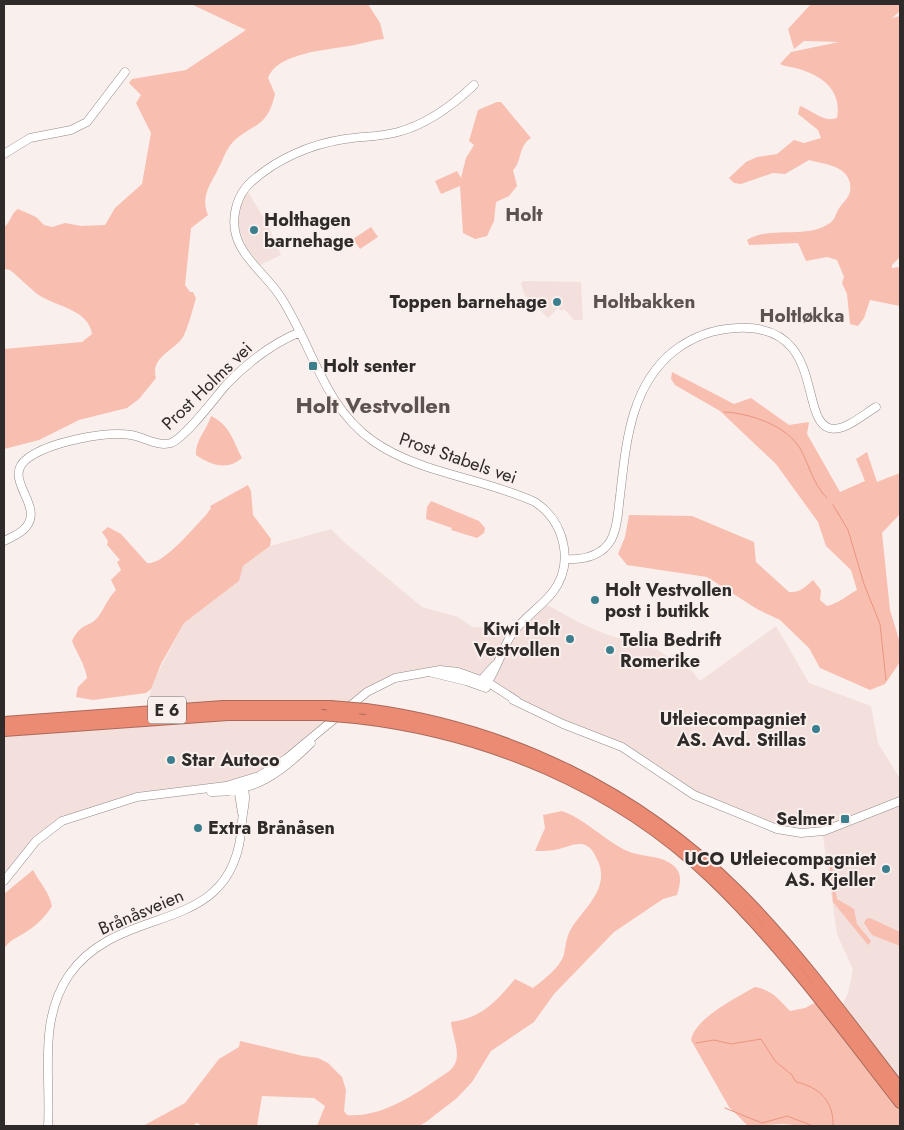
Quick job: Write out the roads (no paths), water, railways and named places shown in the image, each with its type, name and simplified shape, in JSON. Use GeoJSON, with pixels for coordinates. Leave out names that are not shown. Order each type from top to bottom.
{"type":"FeatureCollection","features":[{"type":"Feature","properties":{"kind":"highway","name":"E 6"},"geometry":{"type":"LineString","coordinates":[[4,722],[223,706],[330,706],[366,710],[447,724],[528,750],[588,779],[657,821],[717,871],[762,917],[825,992],[900,1088]]}},
{"type":"Feature","properties":{"kind":"highway","name":"E 6"},"geometry":{"type":"LineString","coordinates":[[4,731],[228,715],[321,715],[356,718],[431,730],[512,754],[584,787],[650,828],[709,876],[754,922],[814,992],[900,1103]]}},
{"type":"Feature","properties":{"kind":"street"},"geometry":{"type":"LineString","coordinates":[[4,154],[30,138],[71,130],[87,122],[125,72]]}},
{"type":"Feature","properties":{"kind":"street","name":"Prost Stabels vei"},"geometry":{"type":"LineString","coordinates":[[474,85],[428,121],[410,128],[379,136],[327,142],[299,152],[263,173],[250,183],[240,196],[234,222],[239,244],[278,293],[300,332],[330,393],[342,412],[363,433],[401,456],[535,502],[546,511],[557,525],[563,541],[565,559],[556,587],[517,627],[485,684]]}},
{"type":"Feature","properties":{"kind":"street"},"geometry":{"type":"LineString","coordinates":[[565,559],[582,559],[593,556],[603,550],[611,540],[617,521],[629,426],[638,400],[651,377],[667,357],[698,336],[720,330],[747,327],[764,331],[783,341],[803,364],[818,420],[826,427],[840,428],[876,407]]}},
{"type":"Feature","properties":{"kind":"street","name":"Prost Holms vei"},"geometry":{"type":"LineString","coordinates":[[4,541],[25,529],[31,519],[30,506],[18,478],[20,467],[28,458],[58,445],[106,435],[128,435],[158,443],[173,442],[185,432],[249,364],[271,347],[300,332]]}},
{"type":"Feature","properties":{"kind":"street"},"geometry":{"type":"LineString","coordinates":[[4,880],[40,837],[67,819],[136,797],[197,790],[217,792],[241,788],[270,771],[323,730],[361,697],[379,685],[403,675],[430,672],[449,671],[485,684],[563,724],[622,746],[694,795],[777,829],[801,833],[824,831],[900,801]]}},
{"type":"Feature","properties":{"kind":"street","name":"Brånåsveien"},"geometry":{"type":"LineString","coordinates":[[48,1126],[46,1063],[49,1032],[56,1002],[66,980],[84,957],[106,940],[186,910],[212,894],[227,875],[236,856],[242,815],[241,788]]}},
{"type":"Feature","properties":{"kind":"waterway"},"geometry":{"type":"LineString","coordinates":[[724,412],[756,418],[787,434],[801,450],[815,481],[827,498]]}},
{"type":"Feature","properties":{"kind":"waterway"},"geometry":{"type":"LineString","coordinates":[[833,505],[848,530],[864,584],[880,624],[886,680]]}},
{"type":"Feature","properties":{"kind":"waterway"},"geometry":{"type":"LineString","coordinates":[[696,1043],[714,1040],[731,1044],[761,1039],[775,1061],[792,1075],[796,1082],[812,1087],[824,1096],[831,1109],[833,1126]]}},
{"type":"Feature","properties":{"kind":"waterway"},"geometry":{"type":"LineString","coordinates":[[725,1108],[762,1123],[787,1116],[813,1126]]}},
{"type":"Feature","properties":{"kind":"place","name":"Holthagen barnehage"},"geometry":{"type":"Point","coordinates":[254,230]}},
{"type":"Feature","properties":{"kind":"place","name":"Toppen barnehage"},"geometry":{"type":"Point","coordinates":[557,302]}},
{"type":"Feature","properties":{"kind":"place","name":"Holt senter"},"geometry":{"type":"Point","coordinates":[313,366]}},
{"type":"Feature","properties":{"kind":"place","name":"Holt Vestvollen post i butikk"},"geometry":{"type":"Point","coordinates":[595,600]}},
{"type":"Feature","properties":{"kind":"place","name":"Kiwi Holt Vestvollen"},"geometry":{"type":"Point","coordinates":[570,639]}},
{"type":"Feature","properties":{"kind":"place","name":"Telia Bedrift Romerike"},"geometry":{"type":"Point","coordinates":[610,650]}},
{"type":"Feature","properties":{"kind":"place","name":"Utleiecompagniet AS. Avd. Stillas"},"geometry":{"type":"Point","coordinates":[816,729]}},
{"type":"Feature","properties":{"kind":"place","name":"Star Autoco"},"geometry":{"type":"Point","coordinates":[171,760]}},
{"type":"Feature","properties":{"kind":"place","name":"Selmer"},"geometry":{"type":"Point","coordinates":[845,819]}},
{"type":"Feature","properties":{"kind":"place","name":"Extra Brånåsen"},"geometry":{"type":"Point","coordinates":[198,828]}},
{"type":"Feature","properties":{"kind":"place","name":"UCO Utleiecompagniet AS. Kjeller"},"geometry":{"type":"Point","coordinates":[886,869]}},
{"type":"Feature","properties":{"kind":"district","name":"Holt"},"geometry":{"type":"Point","coordinates":[524,214]}},
{"type":"Feature","properties":{"kind":"district","name":"Holtbakken"},"geometry":{"type":"Point","coordinates":[644,301]}},
{"type":"Feature","properties":{"kind":"district","name":"Holtløkka"},"geometry":{"type":"Point","coordinates":[802,315]}},
{"type":"Feature","properties":{"kind":"district","name":"Holt Vestvollen"},"geometry":{"type":"Point","coordinates":[373,405]}}]}
